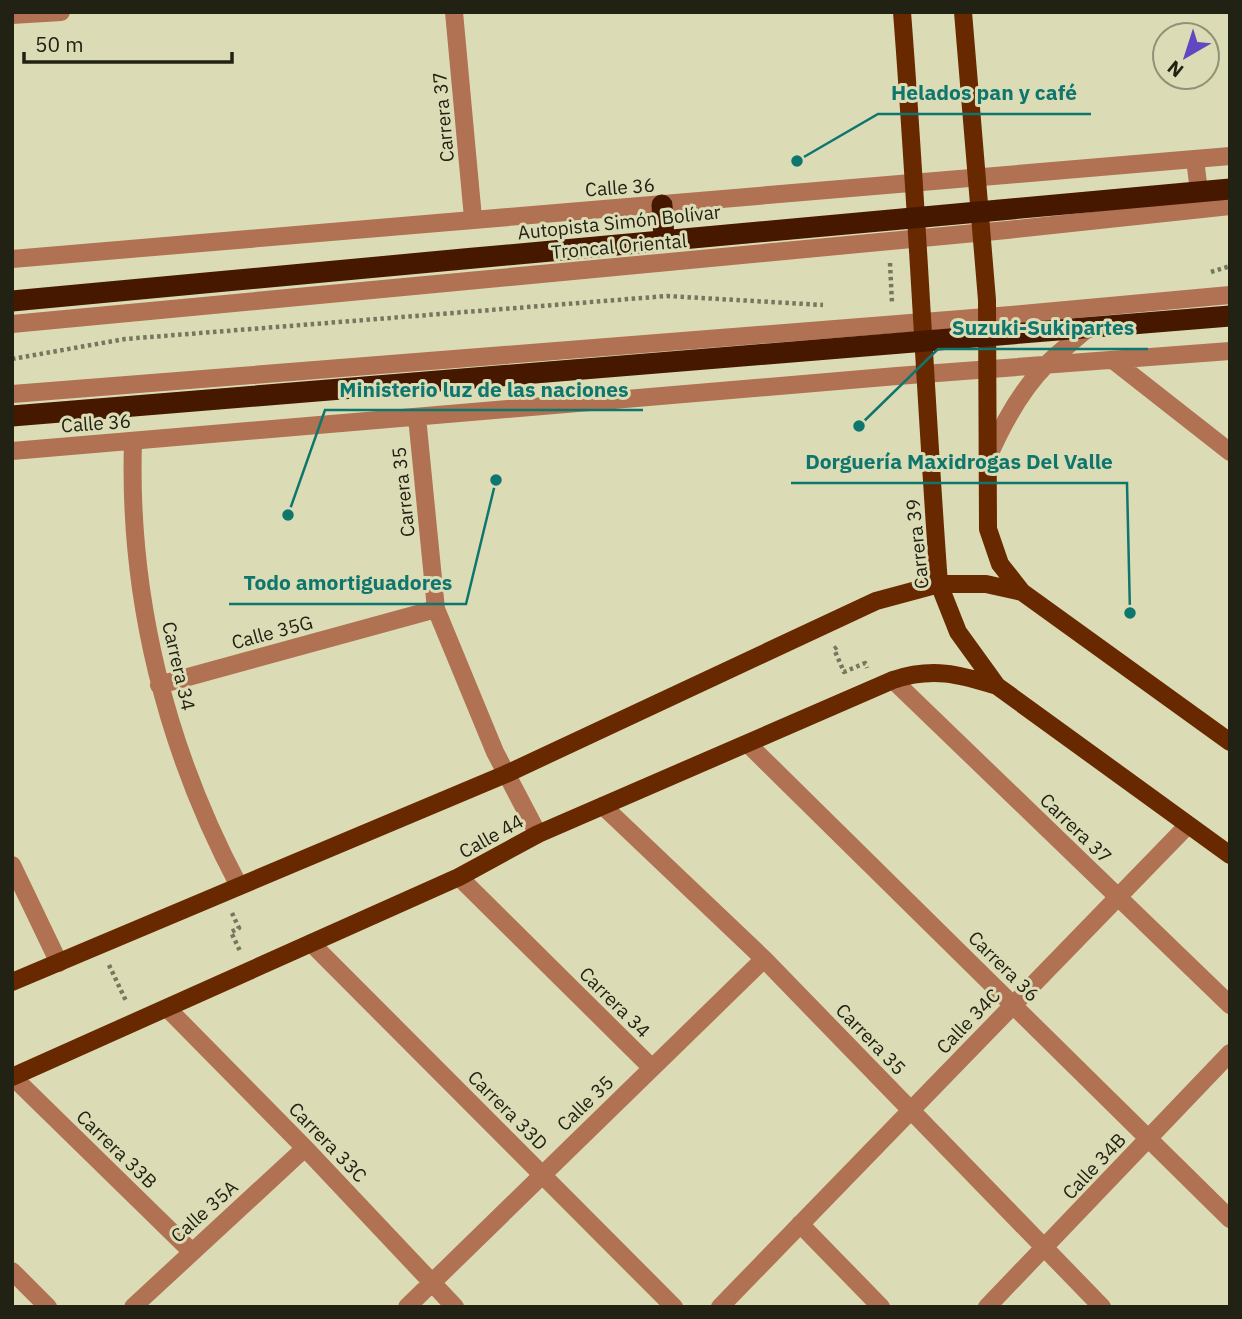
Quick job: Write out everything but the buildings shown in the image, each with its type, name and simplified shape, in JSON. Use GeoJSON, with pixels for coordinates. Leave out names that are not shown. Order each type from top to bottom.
{"type":"FeatureCollection","features":[{"type":"Feature","properties":{"kind":"highway","name":"Autopista Simón Bolívar"},"geometry":{"type":"LineString","coordinates":[[12,301],[916,216],[980,221],[1230,189]]}},
{"type":"Feature","properties":{"kind":"highway"},"geometry":{"type":"LineString","coordinates":[[662,205],[664,239]]}},
{"type":"Feature","properties":{"kind":"highway"},"geometry":{"type":"LineString","coordinates":[[12,416],[922,321],[1088,328],[1230,316]]}},
{"type":"Feature","properties":{"kind":"main road","name":"Carrera 39"},"geometry":{"type":"LineString","coordinates":[[902,12],[939,584],[948,610],[958,632],[997,686],[1230,855]]}},
{"type":"Feature","properties":{"kind":"main road"},"geometry":{"type":"LineString","coordinates":[[963,12],[987,325],[988,529],[1000,564],[1023,592],[1230,742]]}},
{"type":"Feature","properties":{"kind":"main road"},"geometry":{"type":"LineString","coordinates":[[12,982],[506,774],[876,601],[939,584],[986,584],[1023,592]]}},
{"type":"Feature","properties":{"kind":"main road","name":"Calle 44"},"geometry":{"type":"LineString","coordinates":[[13,1077],[459,877],[538,834],[893,680],[911,674],[931,672],[963,675],[997,686]]}},
{"type":"Feature","properties":{"kind":"street"},"geometry":{"type":"LineString","coordinates":[[12,15],[61,12]]}},
{"type":"Feature","properties":{"kind":"street","name":"Carrera 37"},"geometry":{"type":"LineString","coordinates":[[454,12],[473,218]]}},
{"type":"Feature","properties":{"kind":"street","name":"Calle 36"},"geometry":{"type":"LineString","coordinates":[[12,259],[1230,156]]}},
{"type":"Feature","properties":{"kind":"street"},"geometry":{"type":"LineString","coordinates":[[1195,159],[1199,192]]}},
{"type":"Feature","properties":{"kind":"street","name":"Troncal Oriental"},"geometry":{"type":"LineString","coordinates":[[12,324],[918,238],[980,221],[1230,206]]}},
{"type":"Feature","properties":{"kind":"street"},"geometry":{"type":"LineString","coordinates":[[987,325],[1230,295]]}},
{"type":"Feature","properties":{"kind":"street"},"geometry":{"type":"LineString","coordinates":[[12,394],[893,314],[922,321]]}},
{"type":"Feature","properties":{"kind":"street"},"geometry":{"type":"LineString","coordinates":[[987,460],[1004,422],[1046,364],[1088,328]]}},
{"type":"Feature","properties":{"kind":"street","name":"Calle 36"},"geometry":{"type":"LineString","coordinates":[[12,451],[1230,351]]}},
{"type":"Feature","properties":{"kind":"street"},"geometry":{"type":"LineString","coordinates":[[1114,360],[1230,453]]}},
{"type":"Feature","properties":{"kind":"street","name":"Carrera 35"},"geometry":{"type":"LineString","coordinates":[[417,417],[436,609],[495,752],[538,834]]}},
{"type":"Feature","properties":{"kind":"street","name":"Carrera 34"},"geometry":{"type":"LineString","coordinates":[[133,442],[138,577],[159,685],[187,777],[231,889]]}},
{"type":"Feature","properties":{"kind":"street","name":"Calle 35G"},"geometry":{"type":"LineString","coordinates":[[159,685],[436,609]]}},
{"type":"Feature","properties":{"kind":"street","name":"Carrera 37"},"geometry":{"type":"LineString","coordinates":[[893,680],[1230,1005]]}},
{"type":"Feature","properties":{"kind":"street","name":"Carrera 36"},"geometry":{"type":"LineString","coordinates":[[748,744],[1230,1219]]}},
{"type":"Feature","properties":{"kind":"street","name":"Carrera 35"},"geometry":{"type":"LineString","coordinates":[[603,806],[764,960],[1102,1307]]}},
{"type":"Feature","properties":{"kind":"street","name":"Calle 34C"},"geometry":{"type":"LineString","coordinates":[[720,1307],[1188,825]]}},
{"type":"Feature","properties":{"kind":"street"},"geometry":{"type":"LineString","coordinates":[[12,865],[59,963]]}},
{"type":"Feature","properties":{"kind":"street","name":"Carrera 34"},"geometry":{"type":"LineString","coordinates":[[459,877],[652,1068]]}},
{"type":"Feature","properties":{"kind":"street","name":"Carrera 33D"},"geometry":{"type":"LineString","coordinates":[[312,943],[674,1307]]}},
{"type":"Feature","properties":{"kind":"street","name":"Calle 35"},"geometry":{"type":"LineString","coordinates":[[407,1307],[764,960]]}},
{"type":"Feature","properties":{"kind":"street","name":"Carrera 33C"},"geometry":{"type":"LineString","coordinates":[[168,1009],[306,1148],[455,1307]]}},
{"type":"Feature","properties":{"kind":"street","name":"Calle 34B"},"geometry":{"type":"LineString","coordinates":[[986,1307],[1230,1053]]}},
{"type":"Feature","properties":{"kind":"street","name":"Carrera 33B"},"geometry":{"type":"LineString","coordinates":[[13,1077],[191,1251]]}},
{"type":"Feature","properties":{"kind":"street","name":"Calle 35A"},"geometry":{"type":"LineString","coordinates":[[133,1307],[306,1148]]}},
{"type":"Feature","properties":{"kind":"street"},"geometry":{"type":"LineString","coordinates":[[800,1224],[881,1307]]}},
{"type":"Feature","properties":{"kind":"street"},"geometry":{"type":"LineString","coordinates":[[12,1271],[48,1307]]}},
{"type":"Feature","properties":{"kind":"path"},"geometry":{"type":"LineString","coordinates":[[889,241],[893,314]]}},
{"type":"Feature","properties":{"kind":"path"},"geometry":{"type":"LineString","coordinates":[[12,359],[125,340],[667,296],[824,305]]}},
{"type":"Feature","properties":{"kind":"path"},"geometry":{"type":"LineString","coordinates":[[882,305],[893,314],[922,321]]}},
{"type":"Feature","properties":{"kind":"path"},"geometry":{"type":"LineString","coordinates":[[842,618],[852,641],[834,649],[844,672],[865,663],[875,689]]}},
{"type":"Feature","properties":{"kind":"path"},"geometry":{"type":"LineString","coordinates":[[231,889],[239,928],[231,932],[241,953],[250,949],[260,968]]}},
{"type":"Feature","properties":{"kind":"path"},"geometry":{"type":"LineString","coordinates":[[101,946],[136,1024]]}},
{"type":"Feature","properties":{"kind":"place","name":"Helados pan y café"},"geometry":{"type":"Point","coordinates":[797,161]}},
{"type":"Feature","properties":{"kind":"place","name":"Suzuki-Sukipartes"},"geometry":{"type":"Point","coordinates":[859,426]}},
{"type":"Feature","properties":{"kind":"place","name":"Todo amortiguadores"},"geometry":{"type":"Point","coordinates":[496,480]}},
{"type":"Feature","properties":{"kind":"place","name":"Ministerio luz de las naciones"},"geometry":{"type":"Point","coordinates":[288,515]}},
{"type":"Feature","properties":{"kind":"place","name":"Dorguería Maxidrogas Del Valle"},"geometry":{"type":"Point","coordinates":[1130,613]}}]}
